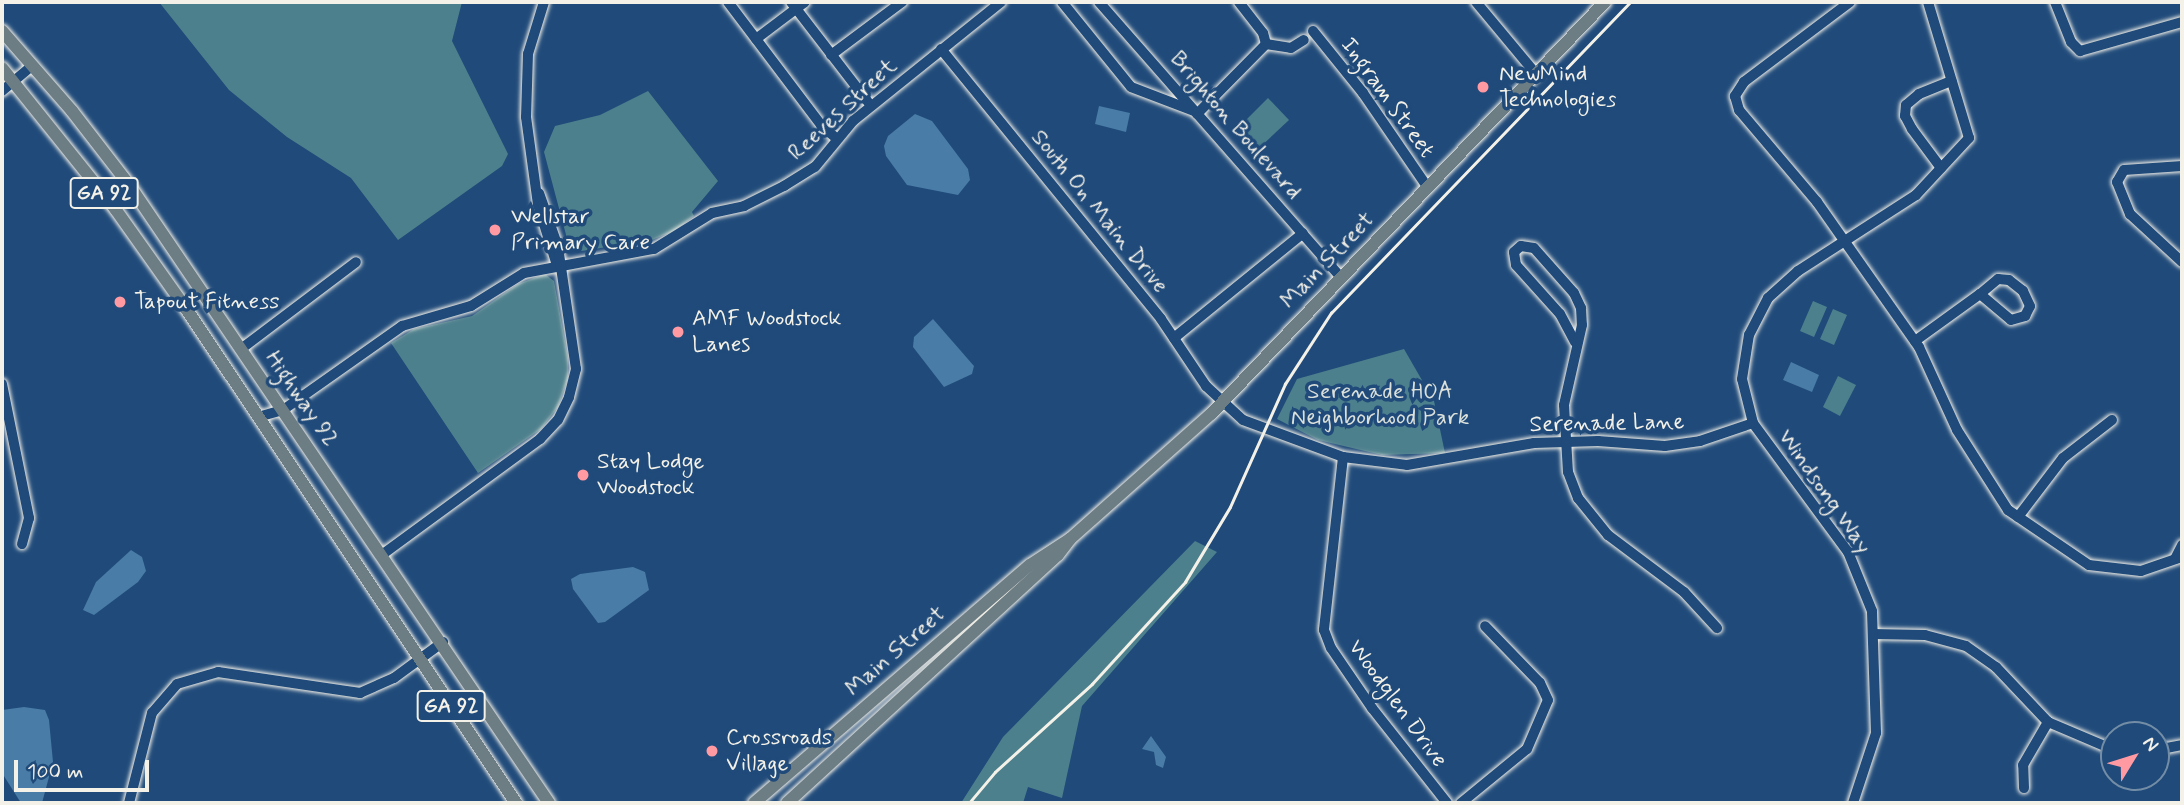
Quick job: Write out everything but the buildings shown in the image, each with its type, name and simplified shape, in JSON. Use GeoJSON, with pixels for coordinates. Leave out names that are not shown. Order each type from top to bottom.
{"type":"FeatureCollection","features":[{"type":"Feature","properties":{"kind":"main road","name":"Main Street"},"geometry":{"type":"LineString","coordinates":[[787,803],[1221,402],[1605,2]]}},
{"type":"Feature","properties":{"kind":"main road","name":"Highway 92"},"geometry":{"type":"LineString","coordinates":[[2,31],[97,141],[383,554],[549,803]]}},
{"type":"Feature","properties":{"kind":"main road","name":"Highway 92"},"geometry":{"type":"LineString","coordinates":[[2,68],[116,210],[516,803]]}},
{"type":"Feature","properties":{"kind":"main road","name":"Main Street"},"geometry":{"type":"LineString","coordinates":[[754,803],[1041,556],[1070,539]]}},
{"type":"Feature","properties":{"kind":"street"},"geometry":{"type":"LineString","coordinates":[[383,554],[540,439],[558,420],[576,369],[558,266],[558,247],[539,193],[526,117],[527,66],[544,2]]}},
{"type":"Feature","properties":{"kind":"street"},"geometry":{"type":"LineString","coordinates":[[728,2],[821,125],[836,139]]}},
{"type":"Feature","properties":{"kind":"street"},"geometry":{"type":"LineString","coordinates":[[831,55],[902,2]]}},
{"type":"Feature","properties":{"kind":"street","name":"Reeves Street"},"geometry":{"type":"LineString","coordinates":[[284,410],[402,326],[452,314],[524,272],[654,249],[698,221],[750,203],[806,173],[836,139],[871,106],[1000,2]]}},
{"type":"Feature","properties":{"kind":"street"},"geometry":{"type":"LineString","coordinates":[[1062,2],[1131,88],[1196,112],[1266,44]]}},
{"type":"Feature","properties":{"kind":"street","name":"Brighton Boulevard"},"geometry":{"type":"LineString","coordinates":[[1099,2],[1341,277]]}},
{"type":"Feature","properties":{"kind":"street"},"geometry":{"type":"LineString","coordinates":[[1239,2],[1264,33],[1266,44]]}},
{"type":"Feature","properties":{"kind":"street"},"geometry":{"type":"LineString","coordinates":[[1476,2],[1536,74]]}},
{"type":"Feature","properties":{"kind":"street"},"geometry":{"type":"LineString","coordinates":[[1850,2],[1744,82],[1735,96],[1739,110],[1817,202],[1915,341],[1987,481],[2018,517],[2089,565],[2141,571],[2179,558],[2182,545]]}},
{"type":"Feature","properties":{"kind":"street","name":"Windsong Way"},"geometry":{"type":"LineString","coordinates":[[1853,803],[1876,733],[1872,611],[1848,552],[1753,423],[1742,379],[1749,335],[1769,298],[1798,271],[1916,195],[1969,138],[1927,2]]}},
{"type":"Feature","properties":{"kind":"street"},"geometry":{"type":"LineString","coordinates":[[2055,2],[2071,42],[2080,51],[2182,22]]}},
{"type":"Feature","properties":{"kind":"street"},"geometry":{"type":"LineString","coordinates":[[756,39],[797,4],[831,55],[871,106]]}},
{"type":"Feature","properties":{"kind":"street","name":"Ingram Street"},"geometry":{"type":"LineString","coordinates":[[1313,31],[1363,93],[1428,188]]}},
{"type":"Feature","properties":{"kind":"street"},"geometry":{"type":"LineString","coordinates":[[1266,44],[1291,48],[1304,40]]}},
{"type":"Feature","properties":{"kind":"street","name":"South On Main Drive"},"geometry":{"type":"LineString","coordinates":[[941,49],[1174,338],[1221,402]]}},
{"type":"Feature","properties":{"kind":"street"},"geometry":{"type":"LineString","coordinates":[[2,91],[33,65]]}},
{"type":"Feature","properties":{"kind":"street"},"geometry":{"type":"LineString","coordinates":[[1941,168],[1912,129],[1905,116],[1906,105],[1919,94],[1952,82]]}},
{"type":"Feature","properties":{"kind":"street"},"geometry":{"type":"LineString","coordinates":[[2182,166],[2123,170],[2117,183],[2130,214],[2182,262]]}},
{"type":"Feature","properties":{"kind":"street"},"geometry":{"type":"LineString","coordinates":[[1174,338],[1303,233]]}},
{"type":"Feature","properties":{"kind":"street"},"geometry":{"type":"LineString","coordinates":[[1574,342],[1560,314],[1516,265],[1514,253],[1521,246],[1534,248],[1578,300],[1582,326],[1574,342],[1565,387],[1565,441],[1572,485],[1597,524],[1684,592],[1717,628]]}},
{"type":"Feature","properties":{"kind":"street"},"geometry":{"type":"LineString","coordinates":[[241,349],[356,262]]}},
{"type":"Feature","properties":{"kind":"street"},"geometry":{"type":"LineString","coordinates":[[1915,341],[1998,279],[2009,280],[2023,291],[2030,306],[2025,316],[2011,320],[1980,294]]}},
{"type":"Feature","properties":{"kind":"street"},"geometry":{"type":"LineString","coordinates":[[2,384],[30,522],[22,544]]}},
{"type":"Feature","properties":{"kind":"street","name":"Serenade Lane"},"geometry":{"type":"LineString","coordinates":[[1221,402],[1243,420],[1343,457],[1407,465],[1565,441],[1665,446],[1700,441],[1753,423]]}},
{"type":"Feature","properties":{"kind":"street"},"geometry":{"type":"LineString","coordinates":[[258,417],[284,410]]}},
{"type":"Feature","properties":{"kind":"street"},"geometry":{"type":"LineString","coordinates":[[2018,517],[2063,458],[2112,420]]}},
{"type":"Feature","properties":{"kind":"street","name":"Woodglen Drive"},"geometry":{"type":"LineString","coordinates":[[1343,457],[1324,630],[1331,648],[1372,708],[1447,803]]}},
{"type":"Feature","properties":{"kind":"street"},"geometry":{"type":"LineString","coordinates":[[1461,803],[1527,750],[1548,700],[1540,682],[1485,626]]}},
{"type":"Feature","properties":{"kind":"street"},"geometry":{"type":"LineString","coordinates":[[1873,634],[1925,635],[1966,646],[1996,667],[2048,722],[2100,744]]}},
{"type":"Feature","properties":{"kind":"street"},"geometry":{"type":"LineString","coordinates":[[129,803],[152,712],[177,684],[218,672],[360,693],[382,685],[443,642]]}},
{"type":"Feature","properties":{"kind":"street"},"geometry":{"type":"LineString","coordinates":[[2024,788],[2023,765],[2048,722]]}},
{"type":"Feature","properties":{"kind":"green space"},"geometry":{"type":"Polygon","coordinates":[[[159,2],[462,2],[452,41],[508,154],[502,166],[398,240],[351,178],[287,137],[229,90],[159,2]]]}},
{"type":"Feature","properties":{"kind":"green space"},"geometry":{"type":"Polygon","coordinates":[[[648,91],[718,181],[692,212],[694,216],[674,231],[652,240],[575,252],[569,246],[544,152],[555,126],[600,115],[648,91]]]}},
{"type":"Feature","properties":{"kind":"green space"},"geometry":{"type":"Polygon","coordinates":[[[1268,98],[1289,120],[1257,150],[1237,129],[1268,98]]]}},
{"type":"Feature","properties":{"kind":"green space"},"geometry":{"type":"Polygon","coordinates":[[[545,274],[554,281],[568,358],[568,378],[558,407],[541,429],[478,473],[391,343],[414,329],[472,316],[518,284],[545,274]]]}},
{"type":"Feature","properties":{"kind":"green space"},"geometry":{"type":"Polygon","coordinates":[[[1813,301],[1827,307],[1814,337],[1800,331],[1813,301]]]}},
{"type":"Feature","properties":{"kind":"green space"},"geometry":{"type":"Polygon","coordinates":[[[1833,309],[1847,315],[1834,345],[1820,339],[1833,309]]]}},
{"type":"Feature","properties":{"kind":"green space","name":"Serenade HOA Neighborhood Park"},"geometry":{"type":"Polygon","coordinates":[[[1404,349],[1434,401],[1445,453],[1382,455],[1318,440],[1277,419],[1297,379],[1404,349]]]}},
{"type":"Feature","properties":{"kind":"green space"},"geometry":{"type":"Polygon","coordinates":[[[1838,376],[1856,385],[1840,416],[1823,407],[1838,376]]]}},
{"type":"Feature","properties":{"kind":"green space"},"geometry":{"type":"Polygon","coordinates":[[[1195,541],[1217,552],[1082,706],[1062,798],[1028,787],[1023,803],[961,803],[1003,737],[1195,541]]]}},
{"type":"Feature","properties":{"kind":"water"},"geometry":{"type":"Polygon","coordinates":[[[1099,106],[1130,113],[1126,132],[1095,124],[1099,106]]]}},
{"type":"Feature","properties":{"kind":"water"},"geometry":{"type":"Polygon","coordinates":[[[915,114],[932,121],[968,169],[970,180],[958,195],[907,185],[886,156],[884,146],[888,136],[915,114]]]}},
{"type":"Feature","properties":{"kind":"water"},"geometry":{"type":"Polygon","coordinates":[[[933,319],[974,366],[972,374],[944,387],[913,347],[914,337],[933,319]]]}},
{"type":"Feature","properties":{"kind":"water"},"geometry":{"type":"Polygon","coordinates":[[[1791,362],[1819,375],[1812,392],[1783,380],[1791,362]]]}},
{"type":"Feature","properties":{"kind":"water"},"geometry":{"type":"Polygon","coordinates":[[[131,550],[142,557],[146,571],[138,582],[94,615],[83,610],[96,582],[131,550]]]}},
{"type":"Feature","properties":{"kind":"water"},"geometry":{"type":"Polygon","coordinates":[[[633,567],[645,572],[649,590],[605,622],[598,623],[573,589],[571,579],[580,574],[633,567]]]}},
{"type":"Feature","properties":{"kind":"water"},"geometry":{"type":"Polygon","coordinates":[[[24,707],[45,710],[49,720],[53,762],[42,803],[21,803],[2,773],[2,710],[24,707]]]}},
{"type":"Feature","properties":{"kind":"water"},"geometry":{"type":"Polygon","coordinates":[[[1151,736],[1166,757],[1163,768],[1156,765],[1154,752],[1142,749],[1151,736]]]}},
{"type":"Feature","properties":{"kind":"railway"},"geometry":{"type":"LineString","coordinates":[[969,803],[995,772],[1092,684],[1185,582],[1230,507],[1285,384],[1331,313],[1630,2]]}},
{"type":"Feature","properties":{"kind":"place","name":"NewMind Technologies"},"geometry":{"type":"Point","coordinates":[1483,87]}},
{"type":"Feature","properties":{"kind":"place","name":"Wellstar Primary Care"},"geometry":{"type":"Point","coordinates":[495,230]}},
{"type":"Feature","properties":{"kind":"place","name":"Tapout Fitness"},"geometry":{"type":"Point","coordinates":[120,302]}},
{"type":"Feature","properties":{"kind":"place","name":"AMF Woodstock Lanes"},"geometry":{"type":"Point","coordinates":[678,332]}},
{"type":"Feature","properties":{"kind":"place","name":"Stay Lodge Woodstock"},"geometry":{"type":"Point","coordinates":[583,475]}},
{"type":"Feature","properties":{"kind":"place","name":"Crossroads Village"},"geometry":{"type":"Point","coordinates":[712,751]}}]}
